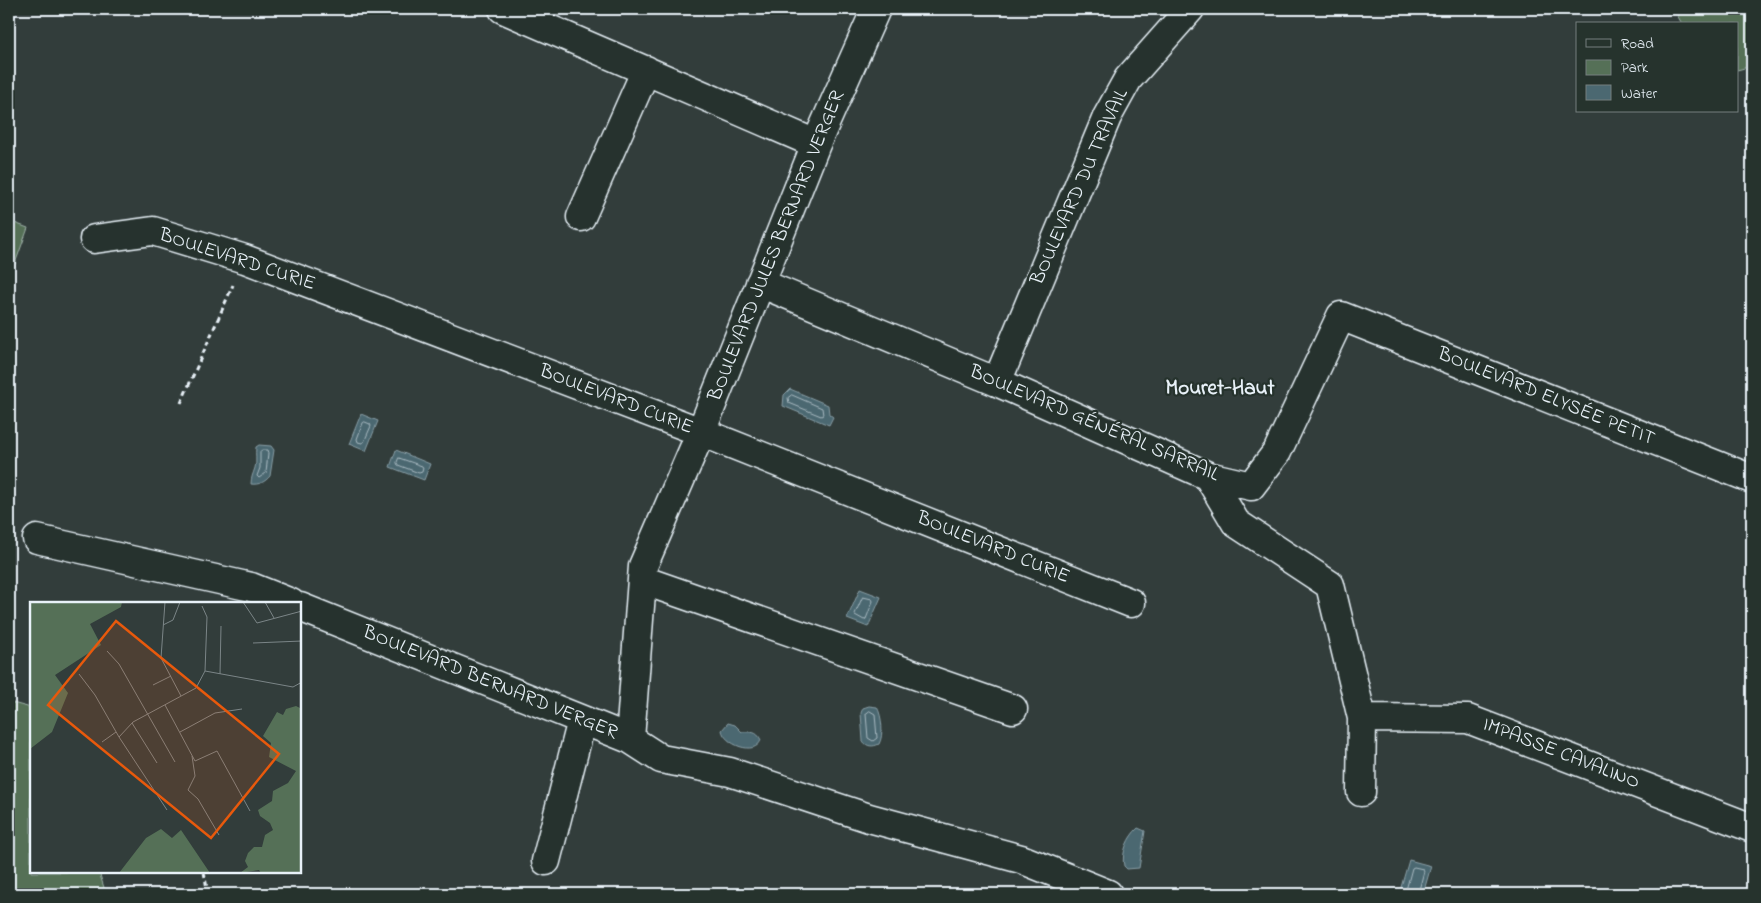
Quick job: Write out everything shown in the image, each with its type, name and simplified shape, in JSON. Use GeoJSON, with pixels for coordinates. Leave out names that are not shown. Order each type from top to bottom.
{"type":"FeatureCollection","features":[{"type":"Feature","properties":{"kind":"street"},"geometry":{"type":"LineString","coordinates":[[503,9],[816,144]]}},
{"type":"Feature","properties":{"kind":"street","name":"BOULEVARD JULES BERNARD VERGER"},"geometry":{"type":"LineString","coordinates":[[642,573],[701,432],[816,144],[876,9]]}},
{"type":"Feature","properties":{"kind":"street","name":"BOULEVARD DU TRAVAIL"},"geometry":{"type":"LineString","coordinates":[[997,382],[1107,117],[1128,79],[1190,9]]}},
{"type":"Feature","properties":{"kind":"street"},"geometry":{"type":"LineString","coordinates":[[580,217],[646,70]]}},
{"type":"Feature","properties":{"kind":"street","name":"BOULEVARD CURIE"},"geometry":{"type":"LineString","coordinates":[[94,239],[153,231],[245,259],[701,432],[1130,603]]}},
{"type":"Feature","properties":{"kind":"street","name":"BOULEVARD GÉNÉRAL SARRAIL"},"geometry":{"type":"LineString","coordinates":[[760,283],[997,382],[1208,476],[1250,486],[1277,452],[1341,316]]}},
{"type":"Feature","properties":{"kind":"street","name":"BOULEVARD ELYSÉE PETIT"},"geometry":{"type":"LineString","coordinates":[[1341,316],[1752,479]]}},
{"type":"Feature","properties":{"kind":"street"},"geometry":{"type":"LineString","coordinates":[[1208,476],[1236,523],[1330,585],[1362,718],[1361,792]]}},
{"type":"Feature","properties":{"kind":"street"},"geometry":{"type":"LineString","coordinates":[[37,539],[251,587],[288,602]]}},
{"type":"Feature","properties":{"kind":"street"},"geometry":{"type":"LineString","coordinates":[[642,573],[1013,710]]}},
{"type":"Feature","properties":{"kind":"street","name":"BOULEVARD BERNARD VERGER"},"geometry":{"type":"LineString","coordinates":[[301,607],[630,739],[642,573]]}},
{"type":"Feature","properties":{"kind":"street","name":"IMPASSE CAVALINO"},"geometry":{"type":"LineString","coordinates":[[1362,718],[1468,719],[1752,828]]}},
{"type":"Feature","properties":{"kind":"street"},"geometry":{"type":"LineString","coordinates":[[546,861],[582,720]]}},
{"type":"Feature","properties":{"kind":"street"},"geometry":{"type":"LineString","coordinates":[[630,739],[661,759],[730,772],[868,818],[1020,859],[1108,894]]}},
{"type":"Feature","properties":{"kind":"path"},"geometry":{"type":"LineString","coordinates":[[181,403],[245,259]]}},
{"type":"Feature","properties":{"kind":"path"},"geometry":{"type":"LineString","coordinates":[[204,873],[208,894]]}},
{"type":"Feature","properties":{"kind":"green space"},"geometry":{"type":"Polygon","coordinates":[[[1674,9],[1752,9],[1752,66],[1738,70],[1738,22],[1681,22],[1674,9]]]}},
{"type":"Feature","properties":{"kind":"green space"},"geometry":{"type":"Polygon","coordinates":[[[9,221],[28,228],[9,280],[9,221]]]}},
{"type":"Feature","properties":{"kind":"green space"},"geometry":{"type":"Polygon","coordinates":[[[9,702],[30,708],[30,873],[99,873],[106,894],[9,894],[9,702]]]}},
{"type":"Feature","properties":{"kind":"water"},"geometry":{"type":"Polygon","coordinates":[[[790,389],[828,405],[829,414],[833,417],[829,425],[783,406],[784,395],[790,389]]]}},
{"type":"Feature","properties":{"kind":"water"},"geometry":{"type":"Polygon","coordinates":[[[361,414],[378,421],[366,451],[349,444],[361,414]]]}},
{"type":"Feature","properties":{"kind":"water"},"geometry":{"type":"Polygon","coordinates":[[[259,445],[271,446],[274,450],[270,476],[262,483],[251,484],[256,466],[256,447],[259,445]]]}},
{"type":"Feature","properties":{"kind":"water"},"geometry":{"type":"Polygon","coordinates":[[[396,450],[430,464],[424,480],[390,467],[396,450]]]}},
{"type":"Feature","properties":{"kind":"water"},"geometry":{"type":"Polygon","coordinates":[[[860,589],[881,597],[868,627],[847,619],[860,589]]]}},
{"type":"Feature","properties":{"kind":"water"},"geometry":{"type":"Polygon","coordinates":[[[869,706],[877,707],[882,726],[882,736],[879,744],[872,746],[863,741],[861,713],[863,708],[869,706]]]}},
{"type":"Feature","properties":{"kind":"water"},"geometry":{"type":"Polygon","coordinates":[[[728,723],[735,725],[742,732],[756,734],[761,740],[758,745],[753,748],[740,747],[728,740],[722,730],[728,723]]]}},
{"type":"Feature","properties":{"kind":"water"},"geometry":{"type":"Polygon","coordinates":[[[1138,828],[1145,831],[1139,868],[1127,869],[1123,861],[1124,851],[1128,841],[1138,828]]]}},
{"type":"Feature","properties":{"kind":"water"},"geometry":{"type":"Polygon","coordinates":[[[1409,860],[1431,866],[1423,894],[1399,894],[1409,860]]]}},
{"type":"Feature","properties":{"kind":"district","name":"Mouret-Haut"},"geometry":{"type":"Point","coordinates":[1220,389]}}]}
